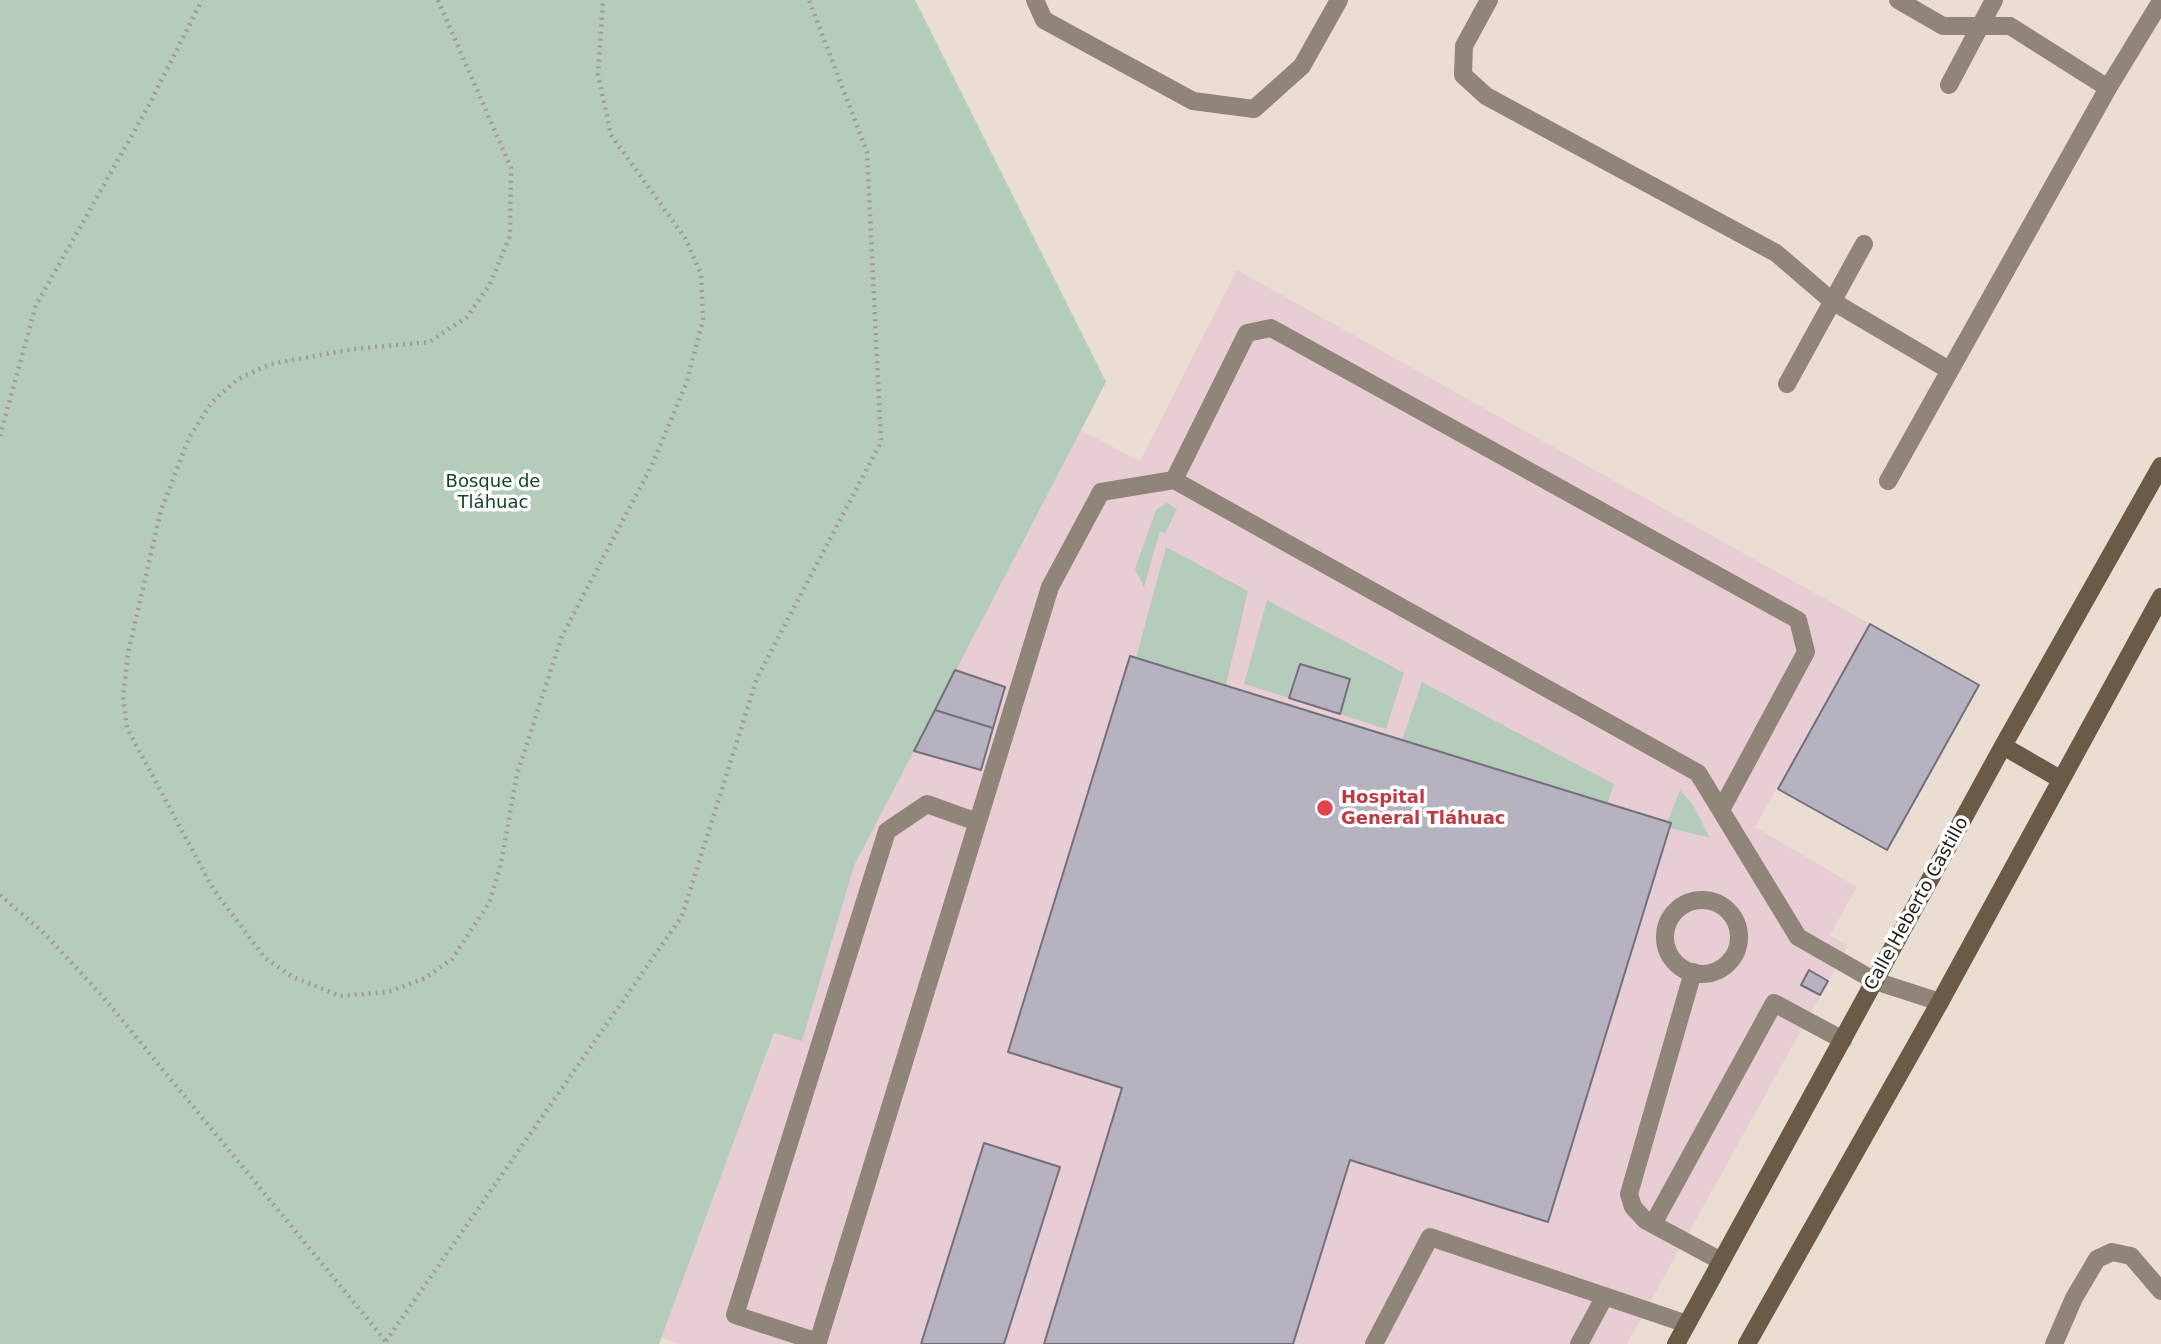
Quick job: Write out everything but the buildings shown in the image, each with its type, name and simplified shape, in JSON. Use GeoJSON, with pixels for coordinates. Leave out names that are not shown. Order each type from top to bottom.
{"type":"FeatureCollection","features":[{"type":"Feature","properties":{"kind":"main road","name":"Calle Heberto Castillo"},"geometry":{"type":"LineString","coordinates":[[1676,1344],[2003,746],[2161,466]]}},
{"type":"Feature","properties":{"kind":"main road"},"geometry":{"type":"LineString","coordinates":[[1746,1344],[1940,1002],[2161,597]]}},
{"type":"Feature","properties":{"kind":"main road"},"geometry":{"type":"LineString","coordinates":[[2003,746],[2060,779]]}},
{"type":"Feature","properties":{"kind":"street"},"geometry":{"type":"LineString","coordinates":[[1035,0],[1044,20],[1193,101],[1254,109],[1303,66],[1339,0]]}},
{"type":"Feature","properties":{"kind":"street"},"geometry":{"type":"LineString","coordinates":[[1489,0],[1464,46],[1463,75],[1486,96],[1776,253],[1832,301],[1949,370]]}},
{"type":"Feature","properties":{"kind":"street"},"geometry":{"type":"LineString","coordinates":[[1898,0],[1943,26],[1979,29],[2010,26],[2108,88]]}},
{"type":"Feature","properties":{"kind":"street"},"geometry":{"type":"LineString","coordinates":[[1949,85],[1994,0]]}},
{"type":"Feature","properties":{"kind":"street"},"geometry":{"type":"LineString","coordinates":[[1888,481],[2108,88],[2161,1]]}},
{"type":"Feature","properties":{"kind":"street"},"geometry":{"type":"LineString","coordinates":[[1787,384],[1864,244]]}},
{"type":"Feature","properties":{"kind":"street"},"geometry":{"type":"LineString","coordinates":[[1174,480],[1247,333],[1271,328],[1798,620],[1807,652],[1721,810]]}},
{"type":"Feature","properties":{"kind":"street"},"geometry":{"type":"LineString","coordinates":[[977,822],[926,804],[887,831],[735,1315],[818,1342],[1050,587],[1101,492],[1174,480],[1698,773],[1798,937],[1875,981],[1940,1002]]}},
{"type":"Feature","properties":{"kind":"street"},"geometry":{"type":"LineString","coordinates":[[1702,899],[1713,901],[1732,914],[1738,925],[1738,948],[1724,967],[1714,972],[1693,972],[1677,965],[1670,954],[1665,942],[1666,929],[1670,917],[1678,908],[1702,899]]}},
{"type":"Feature","properties":{"kind":"street"},"geometry":{"type":"LineString","coordinates":[[1693,972],[1629,1194],[1633,1207],[1653,1224],[1721,1261]]}},
{"type":"Feature","properties":{"kind":"street"},"geometry":{"type":"LineString","coordinates":[[1653,1224],[1774,1003],[1843,1040]]}},
{"type":"Feature","properties":{"kind":"street"},"geometry":{"type":"LineString","coordinates":[[1374,1344],[1430,1237],[1687,1324]]}},
{"type":"Feature","properties":{"kind":"street"},"geometry":{"type":"LineString","coordinates":[[2054,1344],[2074,1298],[2097,1259],[2112,1252],[2131,1256],[2161,1291]]}},
{"type":"Feature","properties":{"kind":"street"},"geometry":{"type":"LineString","coordinates":[[1579,1344],[1605,1296]]}},
{"type":"Feature","properties":{"kind":"path"},"geometry":{"type":"LineString","coordinates":[[0,436],[36,305],[149,105],[202,0]]}},
{"type":"Feature","properties":{"kind":"path"},"geometry":{"type":"LineString","coordinates":[[438,0],[511,168],[510,236],[490,284],[467,317],[429,342],[354,349],[271,364],[237,379],[212,402],[189,438],[161,510],[128,653],[124,686],[127,728],[214,889],[265,958],[293,977],[340,996],[388,992],[425,978],[452,959],[488,903],[501,864],[517,774],[562,636],[652,465],[686,384],[704,320],[701,274],[685,238],[611,135],[598,75],[603,0]]}},
{"type":"Feature","properties":{"kind":"path"},"geometry":{"type":"LineString","coordinates":[[0,895],[44,933],[104,998],[387,1342],[682,916],[757,678],[881,442],[867,152],[809,0]]}},
{"type":"Feature","properties":{"kind":"shaded area","name":"Hospital General Tláhuac"},"geometry":{"type":"Polygon","coordinates":[[[1237,270],[1870,624],[1755,827],[1857,887],[1830,935],[1848,946],[1627,1344],[677,1344],[661,1337],[792,986],[1080,430],[1140,461],[1237,270]]]}},
{"type":"Feature","properties":{"kind":"green space","name":"Bosque de Tláhuac"},"geometry":{"type":"Polygon","coordinates":[[[0,0],[915,0],[1106,382],[854,866],[802,1041],[774,1033],[659,1344],[0,1344],[0,0]]]}},
{"type":"Feature","properties":{"kind":"green space"},"geometry":{"type":"Polygon","coordinates":[[[1167,503],[1177,509],[1165,534],[1160,531],[1144,587],[1135,569],[1156,510],[1167,503]]]}},
{"type":"Feature","properties":{"kind":"green space"},"geometry":{"type":"Polygon","coordinates":[[[1166,547],[1248,591],[1226,685],[1136,658],[1166,547]]]}},
{"type":"Feature","properties":{"kind":"green space"},"geometry":{"type":"Polygon","coordinates":[[[1267,600],[1404,673],[1386,729],[1340,714],[1350,679],[1300,664],[1289,698],[1244,684],[1267,600]]]}},
{"type":"Feature","properties":{"kind":"green space"},"geometry":{"type":"Polygon","coordinates":[[[1422,682],[1614,784],[1607,804],[1402,740],[1422,682]]]}},
{"type":"Feature","properties":{"kind":"green space"},"geometry":{"type":"Polygon","coordinates":[[[1680,790],[1693,805],[1710,838],[1670,828],[1671,824],[1667,823],[1680,790]]]}},
{"type":"Feature","properties":{"kind":"place","name":"Hospital General Tláhuac"},"geometry":{"type":"Point","coordinates":[1325,808]}}]}
